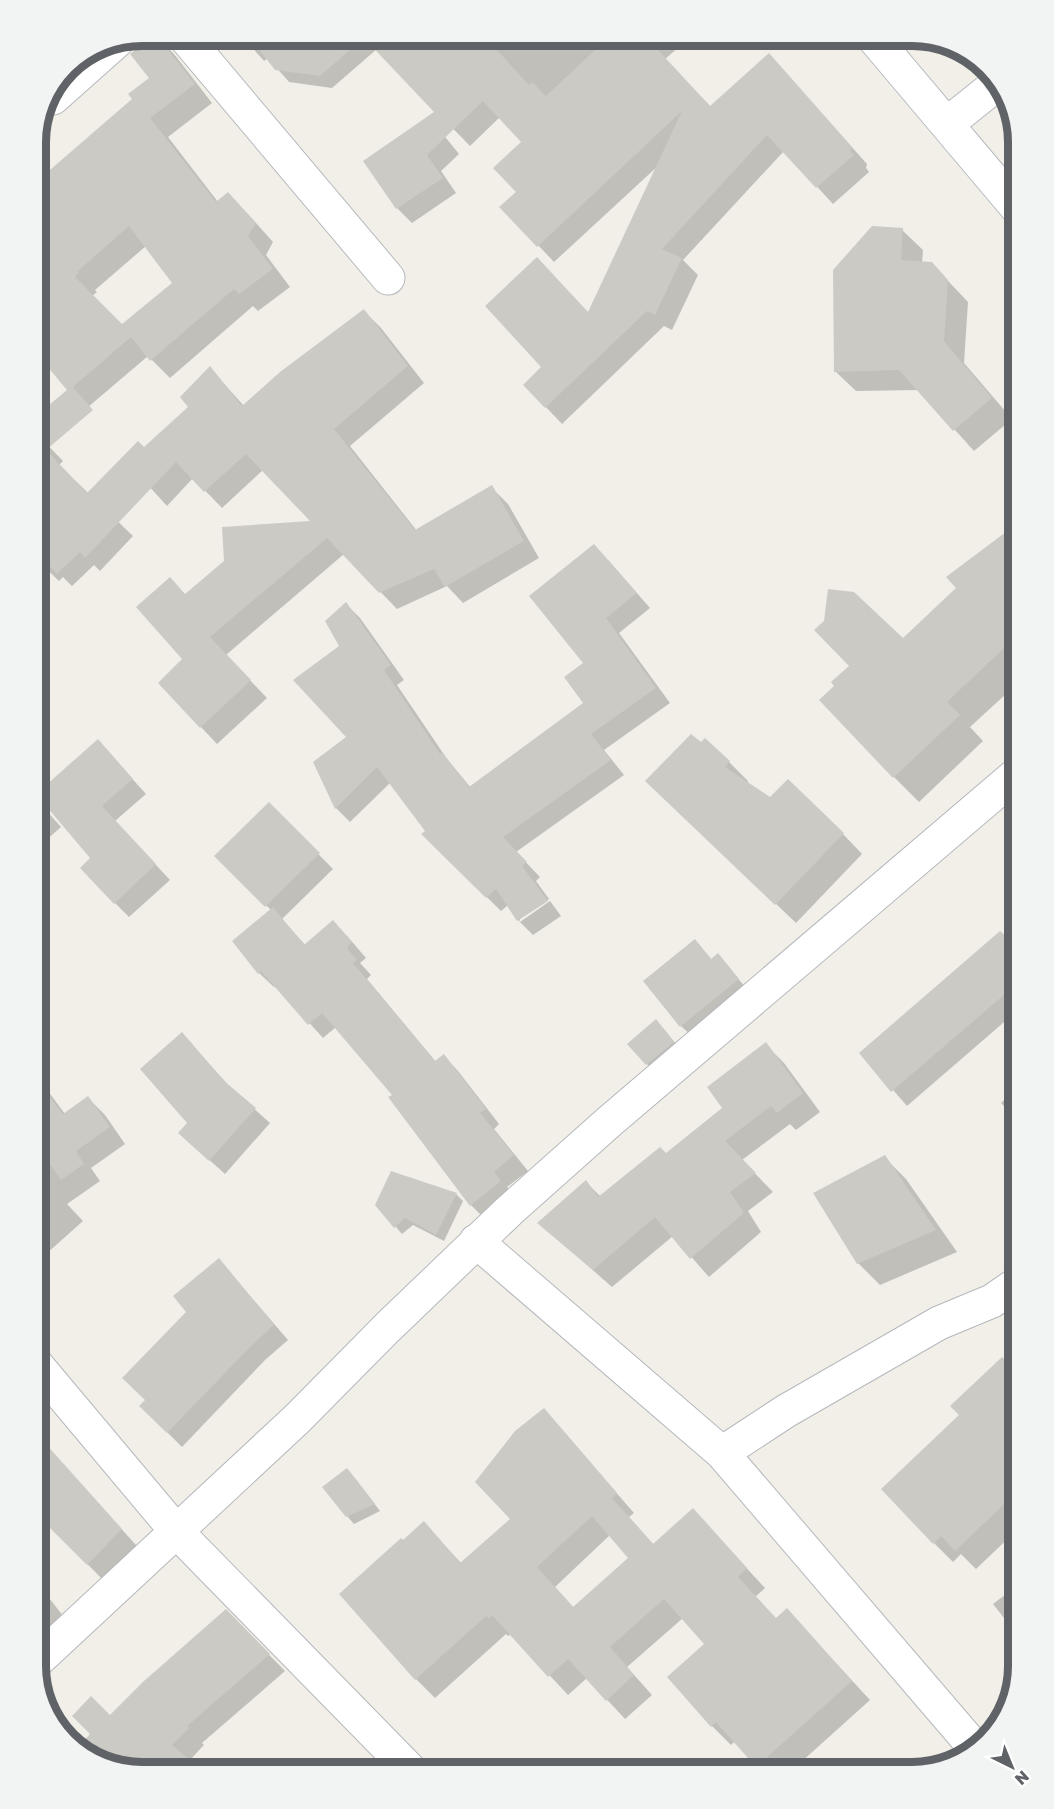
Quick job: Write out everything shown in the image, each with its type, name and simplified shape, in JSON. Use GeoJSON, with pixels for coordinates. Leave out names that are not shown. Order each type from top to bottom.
{"type":"FeatureCollection","features":[{"type":"Feature","properties":{"kind":"street"},"geometry":{"type":"LineString","coordinates":[[192,46],[388,278]]}},
{"type":"Feature","properties":{"kind":"street"},"geometry":{"type":"LineString","coordinates":[[881,47],[1007,196]]}},
{"type":"Feature","properties":{"kind":"street"},"geometry":{"type":"LineString","coordinates":[[63,89],[98,58]]}},
{"type":"Feature","properties":{"kind":"street"},"geometry":{"type":"LineString","coordinates":[[947,124],[991,89]]}},
{"type":"Feature","properties":{"kind":"street"},"geometry":{"type":"LineString","coordinates":[[46,1653],[297,1419],[476,1241],[609,1121],[1007,782]]}},
{"type":"Feature","properties":{"kind":"street"},"geometry":{"type":"LineString","coordinates":[[476,1241],[722,1453],[970,1742]]}},
{"type":"Feature","properties":{"kind":"street"},"geometry":{"type":"LineString","coordinates":[[722,1453],[786,1411],[939,1323],[992,1301],[1007,1291]]}},
{"type":"Feature","properties":{"kind":"street"},"geometry":{"type":"LineString","coordinates":[[46,1376],[177,1532],[402,1762]]}},
{"type":"Feature","properties":{"kind":"building"},"geometry":{"type":"Polygon","coordinates":[[[139,46],[165,46],[195,84],[150,118],[216,202],[228,192],[256,223],[248,236],[273,269],[239,294],[234,289],[150,361],[131,337],[73,387],[93,410],[47,449],[47,407],[67,390],[47,366],[47,173],[132,99],[128,94],[149,78],[130,54],[139,46]],[[129,226],[78,271],[75,277],[122,324],[172,283],[129,226]]]}},
{"type":"Feature","properties":{"kind":"building"},"geometry":{"type":"Polygon","coordinates":[[[257,46],[354,46],[320,76],[275,70],[257,46]]]}},
{"type":"Feature","properties":{"kind":"building"},"geometry":{"type":"Polygon","coordinates":[[[372,46],[494,46],[529,85],[532,82],[546,96],[599,47],[655,47],[710,106],[769,53],[852,147],[850,151],[854,155],[816,188],[767,135],[662,249],[682,258],[655,315],[647,311],[545,408],[523,385],[541,367],[485,306],[537,257],[588,312],[682,111],[537,247],[499,207],[516,192],[493,168],[521,142],[483,101],[427,155],[443,178],[396,209],[363,161],[434,112],[372,46]]]}},
{"type":"Feature","properties":{"kind":"building"},"geometry":{"type":"Polygon","coordinates":[[[872,226],[903,228],[901,260],[932,262],[948,280],[944,341],[992,398],[953,431],[899,370],[834,372],[833,270],[872,226]]]}},
{"type":"Feature","properties":{"kind":"building"},"geometry":{"type":"Polygon","coordinates":[[[364,309],[408,366],[334,429],[415,530],[492,485],[524,541],[445,587],[434,569],[379,593],[327,538],[210,637],[251,680],[200,728],[158,683],[182,659],[136,607],[170,577],[185,594],[224,561],[222,527],[310,521],[246,454],[204,492],[176,462],[85,558],[80,552],[57,574],[47,563],[47,451],[87,493],[138,441],[144,447],[188,407],[180,397],[210,366],[242,406],[280,372],[364,309]]]}},
{"type":"Feature","properties":{"kind":"building"},"geometry":{"type":"Polygon","coordinates":[[[1007,531],[1007,645],[947,702],[960,715],[893,778],[819,700],[834,686],[831,682],[849,666],[814,630],[824,621],[828,589],[854,592],[903,638],[956,588],[946,577],[1007,531]]]}},
{"type":"Feature","properties":{"kind":"building"},"geometry":{"type":"Polygon","coordinates":[[[594,544],[637,593],[606,618],[656,688],[591,734],[611,760],[503,837],[527,862],[522,866],[548,901],[517,921],[496,889],[486,898],[421,834],[425,831],[377,767],[335,809],[313,762],[346,737],[293,680],[339,646],[325,621],[346,602],[391,665],[384,670],[440,754],[442,752],[469,787],[583,703],[564,677],[583,663],[529,596],[594,544]]]}},
{"type":"Feature","properties":{"kind":"building"},"geometry":{"type":"Polygon","coordinates":[[[691,734],[701,742],[705,738],[730,761],[725,767],[770,797],[788,779],[844,833],[775,905],[645,781],[691,734]]]}},
{"type":"Feature","properties":{"kind":"building"},"geometry":{"type":"Polygon","coordinates":[[[98,739],[133,779],[102,806],[156,864],[114,904],[80,868],[90,858],[47,807],[47,785],[98,739]]]}},
{"type":"Feature","properties":{"kind":"building"},"geometry":{"type":"Polygon","coordinates":[[[269,802],[320,853],[265,907],[214,856],[269,802]]]}},
{"type":"Feature","properties":{"kind":"building"},"geometry":{"type":"Polygon","coordinates":[[[273,907],[304,945],[333,920],[352,942],[347,948],[357,960],[353,963],[435,1061],[444,1054],[486,1109],[480,1113],[514,1155],[494,1172],[501,1181],[470,1206],[388,1097],[392,1095],[322,1013],[308,1025],[261,971],[258,974],[232,941],[273,907]]]}},
{"type":"Feature","properties":{"kind":"building"},"geometry":{"type":"Polygon","coordinates":[[[1000,931],[1007,937],[1007,992],[891,1092],[859,1053],[1000,931]]]}},
{"type":"Feature","properties":{"kind":"building"},"geometry":{"type":"Polygon","coordinates":[[[695,939],[711,959],[718,953],[739,979],[680,1027],[643,981],[695,939]]]}},
{"type":"Feature","properties":{"kind":"building"},"geometry":{"type":"Polygon","coordinates":[[[656,1019],[674,1042],[646,1065],[627,1044],[656,1019]]]}},
{"type":"Feature","properties":{"kind":"building"},"geometry":{"type":"Polygon","coordinates":[[[182,1032],[224,1081],[256,1108],[209,1161],[178,1133],[187,1123],[140,1069],[182,1032]]]}},
{"type":"Feature","properties":{"kind":"building"},"geometry":{"type":"Polygon","coordinates":[[[766,1042],[803,1093],[777,1113],[771,1106],[725,1141],[756,1173],[730,1192],[744,1213],[690,1259],[655,1217],[593,1270],[537,1223],[586,1180],[598,1197],[660,1147],[666,1153],[722,1108],[707,1087],[766,1042]]]}},
{"type":"Feature","properties":{"kind":"building"},"geometry":{"type":"Polygon","coordinates":[[[46,1092],[63,1114],[88,1096],[110,1127],[76,1151],[84,1164],[61,1180],[46,1159],[46,1092]]]}},
{"type":"Feature","properties":{"kind":"building"},"geometry":{"type":"Polygon","coordinates":[[[885,1155],[936,1230],[857,1264],[813,1193],[885,1155]]]}},
{"type":"Feature","properties":{"kind":"building"},"geometry":{"type":"Polygon","coordinates":[[[391,1171],[457,1193],[436,1235],[405,1218],[394,1228],[375,1205],[391,1171]]]}},
{"type":"Feature","properties":{"kind":"building"},"geometry":{"type":"Polygon","coordinates":[[[219,1258],[274,1325],[167,1433],[139,1406],[145,1400],[122,1378],[186,1312],[173,1296],[219,1258]]]}},
{"type":"Feature","properties":{"kind":"building"},"geometry":{"type":"Polygon","coordinates":[[[1002,1357],[1007,1362],[1007,1501],[955,1551],[941,1536],[933,1544],[881,1489],[959,1415],[950,1406],[1002,1357]]]}},
{"type":"Feature","properties":{"kind":"building"},"geometry":{"type":"Polygon","coordinates":[[[544,1408],[617,1493],[612,1498],[653,1544],[693,1508],[747,1568],[738,1577],[776,1618],[787,1608],[852,1681],[762,1762],[752,1762],[716,1722],[711,1727],[667,1677],[704,1644],[664,1599],[610,1647],[634,1675],[606,1701],[568,1659],[548,1677],[492,1615],[489,1618],[486,1616],[415,1680],[339,1594],[401,1538],[403,1540],[424,1521],[460,1563],[510,1519],[475,1482],[515,1431],[544,1408]],[[592,1516],[537,1567],[573,1607],[628,1558],[592,1516]]]}},
{"type":"Feature","properties":{"kind":"building"},"geometry":{"type":"Polygon","coordinates":[[[46,1444],[122,1529],[87,1565],[46,1524],[46,1444]]]}},
{"type":"Feature","properties":{"kind":"building"},"geometry":{"type":"Polygon","coordinates":[[[347,1468],[375,1504],[346,1517],[322,1487],[347,1468]]]}},
{"type":"Feature","properties":{"kind":"building"},"geometry":{"type":"Polygon","coordinates":[[[226,1609],[270,1654],[187,1726],[189,1728],[172,1745],[192,1762],[124,1761],[100,1753],[83,1742],[90,1734],[72,1716],[91,1696],[110,1715],[144,1681],[226,1609]]]}}]}
